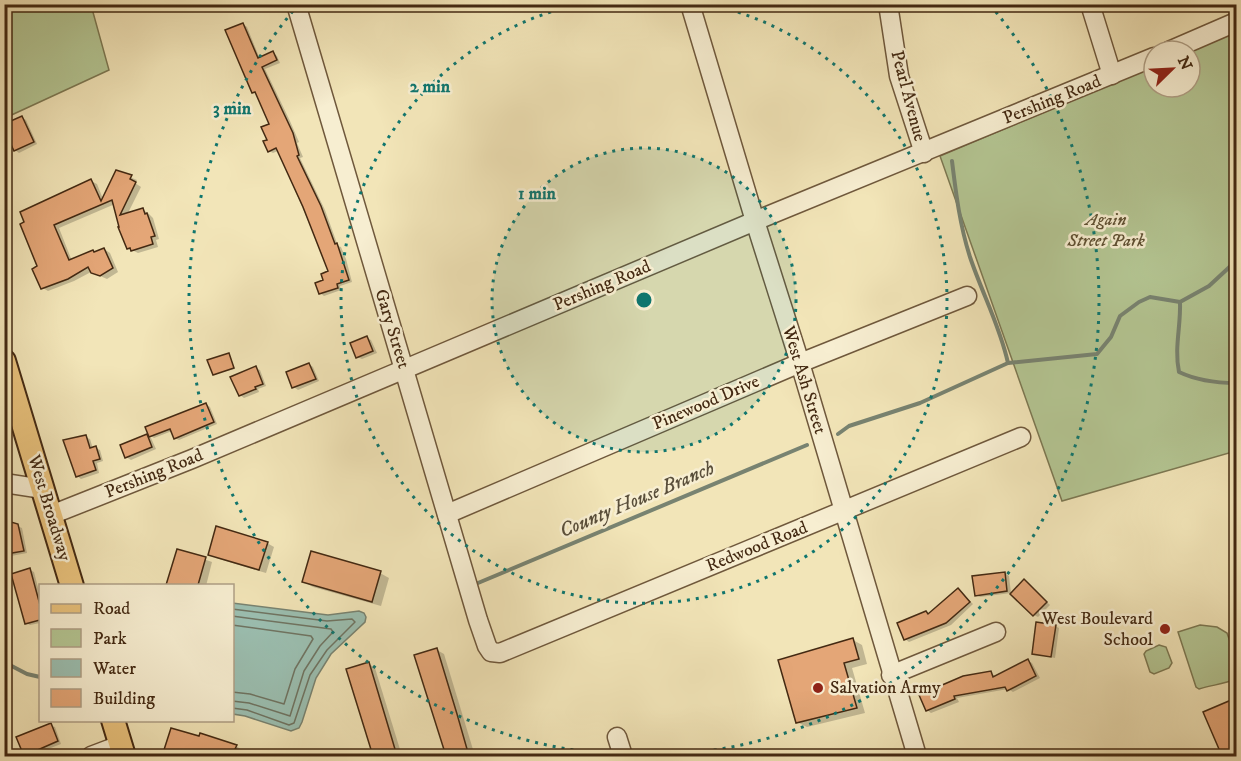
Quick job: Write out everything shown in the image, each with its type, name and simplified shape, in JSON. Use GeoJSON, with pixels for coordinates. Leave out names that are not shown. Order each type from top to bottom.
{"type":"FeatureCollection","features":[{"type":"Feature","properties":{"kind":"main road","name":"West Broadway"},"geometry":{"type":"LineString","coordinates":[[4,361],[72,584]]}},
{"type":"Feature","properties":{"kind":"main road"},"geometry":{"type":"LineString","coordinates":[[114,722],[122,751]]}},
{"type":"Feature","properties":{"kind":"street","name":"Gary Street"},"geometry":{"type":"LineString","coordinates":[[296,4],[481,629],[487,646],[492,652]]}},
{"type":"Feature","properties":{"kind":"street","name":"West Ash Street"},"geometry":{"type":"LineString","coordinates":[[690,4],[917,756]]}},
{"type":"Feature","properties":{"kind":"street","name":"Pearl Avenue"},"geometry":{"type":"LineString","coordinates":[[888,4],[899,76],[924,153]]}},
{"type":"Feature","properties":{"kind":"street"},"geometry":{"type":"LineString","coordinates":[[1090,4],[1112,75]]}},
{"type":"Feature","properties":{"kind":"street"},"geometry":{"type":"LineString","coordinates":[[1197,39],[1236,22]]}},
{"type":"Feature","properties":{"kind":"street","name":"Pershing Road"},"geometry":{"type":"LineString","coordinates":[[51,515],[192,459],[755,221],[1142,62]]}},
{"type":"Feature","properties":{"kind":"street","name":"Pinewood Drive"},"geometry":{"type":"LineString","coordinates":[[447,514],[800,363],[967,296]]}},
{"type":"Feature","properties":{"kind":"street","name":"Redwood Road"},"geometry":{"type":"LineString","coordinates":[[492,652],[500,653],[1021,437]]}},
{"type":"Feature","properties":{"kind":"street"},"geometry":{"type":"LineString","coordinates":[[4,483],[43,489]]}},
{"type":"Feature","properties":{"kind":"street"},"geometry":{"type":"LineString","coordinates":[[891,675],[996,632]]}},
{"type":"Feature","properties":{"kind":"street"},"geometry":{"type":"LineString","coordinates":[[617,736],[623,756]]}},
{"type":"Feature","properties":{"kind":"street"},"geometry":{"type":"LineString","coordinates":[[91,756],[122,751]]}},
{"type":"Feature","properties":{"kind":"green space"},"geometry":{"type":"Polygon","coordinates":[[[4,5],[91,5],[109,70],[5,118],[4,5]]]}},
{"type":"Feature","properties":{"kind":"green space","name":"Again Street Park"},"geometry":{"type":"Polygon","coordinates":[[[1236,31],[1236,451],[1062,501],[940,156],[1142,71],[1142,99],[1202,99],[1202,46],[1236,31]]]}},
{"type":"Feature","properties":{"kind":"green space"},"geometry":{"type":"Polygon","coordinates":[[[1200,625],[1217,627],[1227,633],[1233,650],[1236,650],[1236,679],[1199,689],[1196,687],[1178,632],[1200,625]]]}},
{"type":"Feature","properties":{"kind":"green space"},"geometry":{"type":"Polygon","coordinates":[[[1159,645],[1166,647],[1172,663],[1169,668],[1154,674],[1150,672],[1144,654],[1159,645]]]}},
{"type":"Feature","properties":{"kind":"water"},"geometry":{"type":"Polygon","coordinates":[[[234,603],[328,615],[359,611],[364,613],[365,622],[331,654],[316,678],[299,728],[291,731],[234,714],[234,603]]]}},
{"type":"Feature","properties":{"kind":"building"},"geometry":{"type":"Polygon","coordinates":[[[243,23],[258,58],[273,51],[277,60],[262,67],[293,133],[299,155],[297,156],[321,206],[335,244],[337,243],[349,280],[337,284],[338,288],[319,294],[315,283],[323,280],[321,274],[328,271],[303,207],[276,148],[268,152],[263,141],[267,140],[261,127],[269,124],[255,92],[252,93],[225,30],[243,23]]]}},
{"type":"Feature","properties":{"kind":"building"},"geometry":{"type":"Polygon","coordinates":[[[22,116],[34,142],[14,151],[8,138],[4,140],[4,124],[22,116]]]}},
{"type":"Feature","properties":{"kind":"building"},"geometry":{"type":"Polygon","coordinates":[[[116,170],[132,175],[130,179],[136,182],[120,215],[143,208],[155,236],[151,237],[153,244],[131,251],[130,248],[127,249],[118,227],[112,200],[54,225],[69,260],[104,248],[113,268],[100,276],[91,273],[88,267],[68,279],[41,289],[32,269],[37,266],[20,224],[24,222],[20,212],[91,179],[101,201],[116,170]]]}},
{"type":"Feature","properties":{"kind":"building"},"geometry":{"type":"Polygon","coordinates":[[[367,336],[373,351],[356,358],[350,343],[367,336]]]}},
{"type":"Feature","properties":{"kind":"building"},"geometry":{"type":"Polygon","coordinates":[[[229,353],[234,368],[213,375],[207,360],[229,353]]]}},
{"type":"Feature","properties":{"kind":"building"},"geometry":{"type":"Polygon","coordinates":[[[309,363],[316,379],[292,388],[286,372],[309,363]]]}},
{"type":"Feature","properties":{"kind":"building"},"geometry":{"type":"Polygon","coordinates":[[[256,366],[263,384],[239,396],[230,377],[256,366]]]}},
{"type":"Feature","properties":{"kind":"building"},"geometry":{"type":"Polygon","coordinates":[[[206,403],[214,422],[174,439],[170,429],[149,437],[145,427],[206,403]]]}},
{"type":"Feature","properties":{"kind":"building"},"geometry":{"type":"Polygon","coordinates":[[[147,434],[152,447],[125,458],[120,445],[147,434]]]}},
{"type":"Feature","properties":{"kind":"building"},"geometry":{"type":"Polygon","coordinates":[[[86,435],[90,448],[96,446],[100,459],[93,461],[96,470],[76,477],[63,440],[86,435]]]}},
{"type":"Feature","properties":{"kind":"building"},"geometry":{"type":"Polygon","coordinates":[[[4,520],[18,524],[24,551],[6,554],[4,520]]]}},
{"type":"Feature","properties":{"kind":"building"},"geometry":{"type":"Polygon","coordinates":[[[216,526],[268,542],[259,570],[208,555],[216,526]]]}},
{"type":"Feature","properties":{"kind":"building"},"geometry":{"type":"Polygon","coordinates":[[[177,549],[206,557],[198,584],[166,584],[177,549]]]}},
{"type":"Feature","properties":{"kind":"building"},"geometry":{"type":"Polygon","coordinates":[[[311,551],[381,571],[372,602],[302,582],[311,551]]]}},
{"type":"Feature","properties":{"kind":"building"},"geometry":{"type":"Polygon","coordinates":[[[30,568],[39,601],[39,620],[25,624],[11,574],[30,568]]]}},
{"type":"Feature","properties":{"kind":"building"},"geometry":{"type":"Polygon","coordinates":[[[1005,572],[1007,591],[975,596],[972,576],[1005,572]]]}},
{"type":"Feature","properties":{"kind":"building"},"geometry":{"type":"Polygon","coordinates":[[[1024,579],[1047,602],[1033,616],[1010,594],[1024,579]]]}},
{"type":"Feature","properties":{"kind":"building"},"geometry":{"type":"Polygon","coordinates":[[[958,588],[970,602],[946,623],[904,640],[897,623],[926,611],[928,614],[958,588]]]}},
{"type":"Feature","properties":{"kind":"building"},"geometry":{"type":"Polygon","coordinates":[[[1036,622],[1056,625],[1051,657],[1032,654],[1036,622]]]}},
{"type":"Feature","properties":{"kind":"building","name":"Salvation Army"},"geometry":{"type":"Polygon","coordinates":[[[853,638],[859,659],[844,663],[857,708],[796,723],[778,660],[853,638]]]}},
{"type":"Feature","properties":{"kind":"building"},"geometry":{"type":"Polygon","coordinates":[[[437,648],[469,756],[446,756],[414,655],[437,648]]]}},
{"type":"Feature","properties":{"kind":"building"},"geometry":{"type":"Polygon","coordinates":[[[1028,659],[1036,676],[1007,691],[1005,687],[954,696],[955,699],[926,711],[919,695],[963,676],[991,671],[993,677],[1028,659]]]}},
{"type":"Feature","properties":{"kind":"building"},"geometry":{"type":"Polygon","coordinates":[[[369,662],[397,756],[373,756],[346,669],[369,662]]]}},
{"type":"Feature","properties":{"kind":"building"},"geometry":{"type":"Polygon","coordinates":[[[1236,698],[1236,756],[1222,756],[1203,712],[1236,698]]]}},
{"type":"Feature","properties":{"kind":"building"},"geometry":{"type":"Polygon","coordinates":[[[51,723],[58,741],[24,756],[16,737],[51,723]]]}},
{"type":"Feature","properties":{"kind":"building"},"geometry":{"type":"Polygon","coordinates":[[[171,728],[199,736],[200,733],[237,745],[235,749],[253,754],[253,756],[162,756],[171,728]]]}},
{"type":"Feature","properties":{"kind":"waterway","name":"County House Branch"},"geometry":{"type":"LineString","coordinates":[[838,434],[849,426],[920,403],[1008,363],[967,245],[952,161]]}},
{"type":"Feature","properties":{"kind":"waterway"},"geometry":{"type":"LineString","coordinates":[[1008,363],[1097,354],[1111,337],[1120,316],[1139,302],[1150,297],[1180,302],[1209,286],[1236,261]]}},
{"type":"Feature","properties":{"kind":"waterway"},"geometry":{"type":"LineString","coordinates":[[1180,302],[1177,354],[1179,372],[1207,381],[1236,383]]}},
{"type":"Feature","properties":{"kind":"waterway","name":"County House Branch"},"geometry":{"type":"LineString","coordinates":[[478,583],[807,445]]}},
{"type":"Feature","properties":{"kind":"waterway","name":"County House Branch"},"geometry":{"type":"LineString","coordinates":[[4,662],[27,674],[39,677]]}},
{"type":"Feature","properties":{"kind":"place","name":"West Boulevard School"},"geometry":{"type":"Point","coordinates":[1165,629]}},
{"type":"Feature","properties":{"kind":"place","name":"Salvation Army"},"geometry":{"type":"Point","coordinates":[818,688]}}]}
